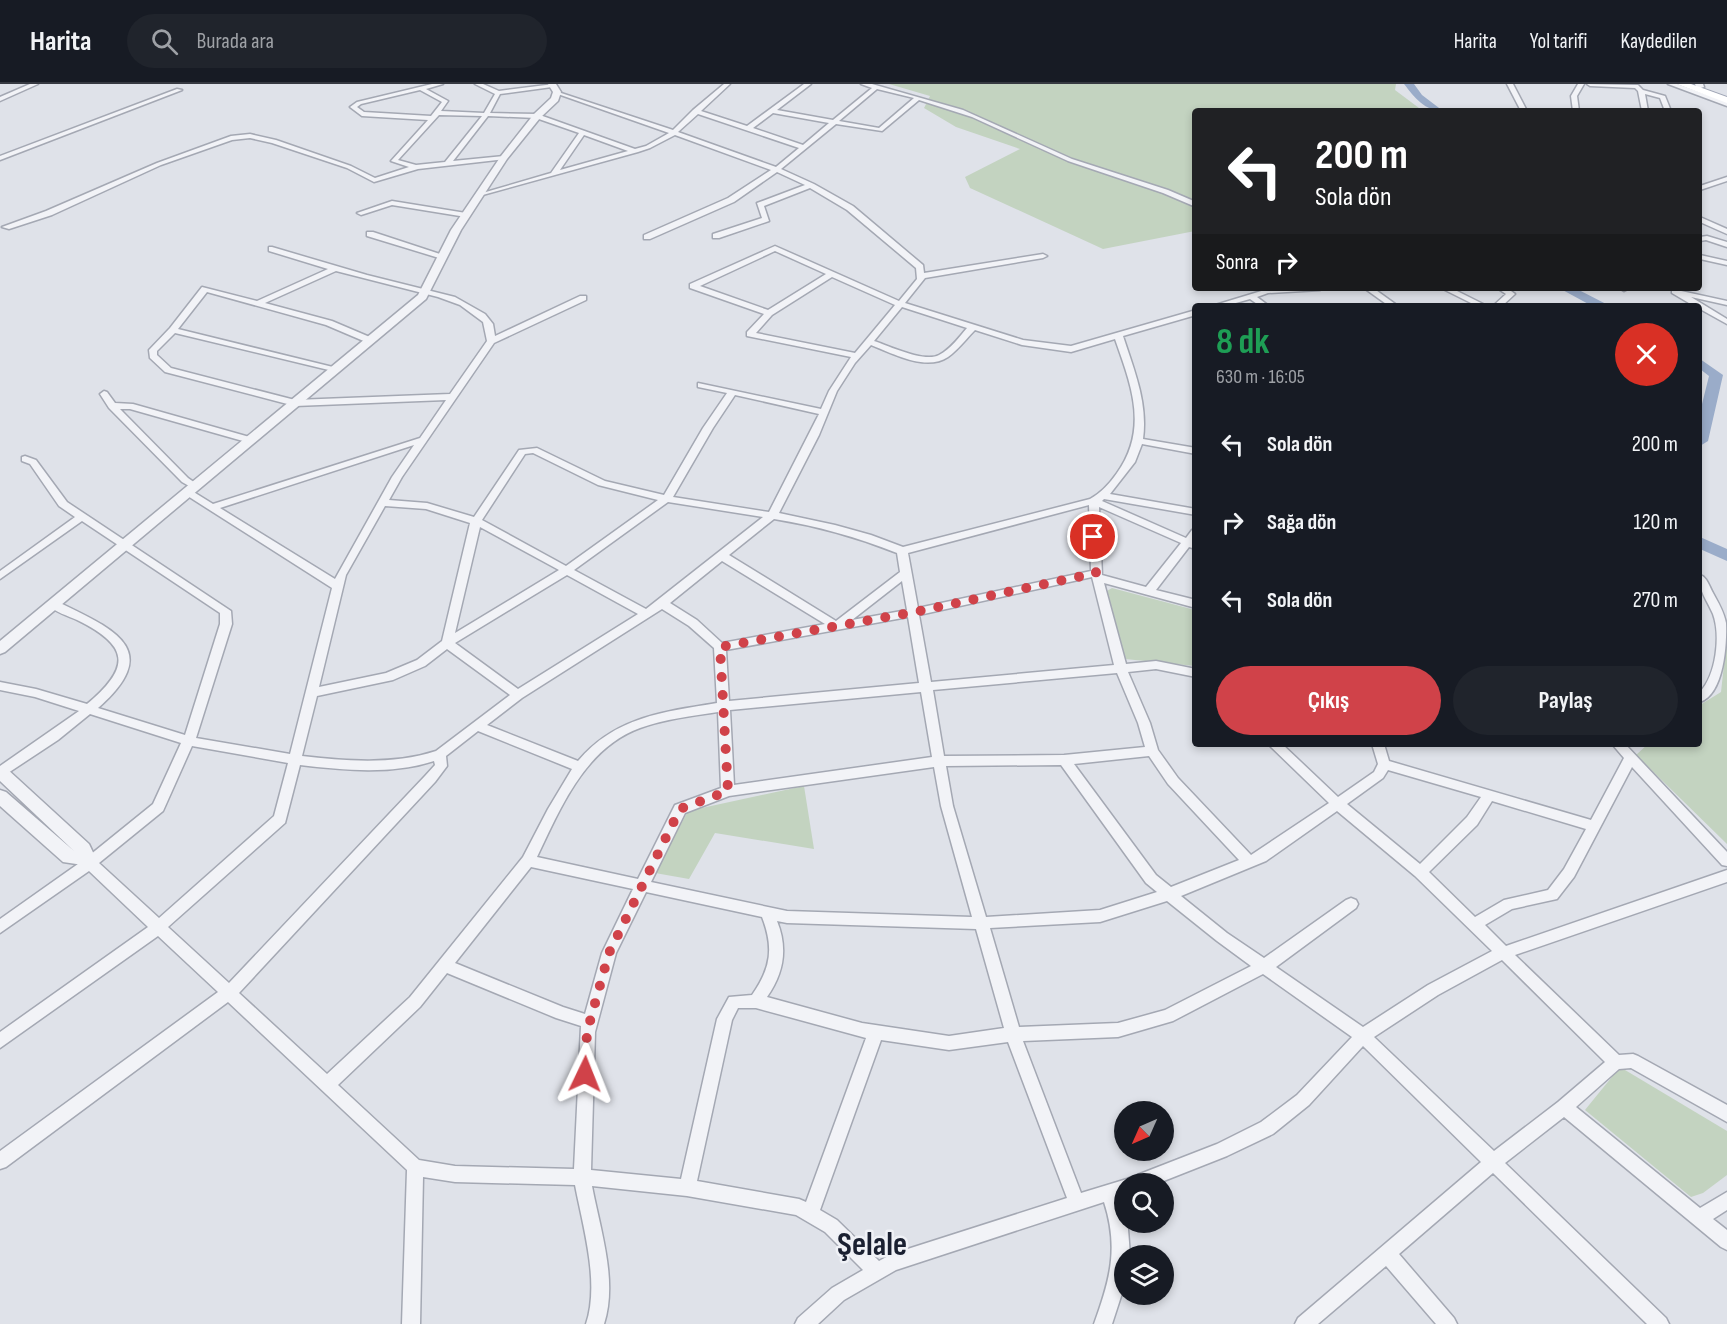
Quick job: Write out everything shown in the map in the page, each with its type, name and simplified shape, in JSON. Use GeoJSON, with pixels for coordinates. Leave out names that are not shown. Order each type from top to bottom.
{"type":"FeatureCollection","features":[{"type":"Feature","properties":{"kind":"main road"},"geometry":{"type":"LineString","coordinates":[[1682,84],[1727,102]]}},
{"type":"Feature","properties":{"kind":"main road"},"geometry":{"type":"LineString","coordinates":[[1697,85],[1727,96]]}},
{"type":"Feature","properties":{"kind":"street"},"geometry":{"type":"LineString","coordinates":[[0,99],[35,84]]}},
{"type":"Feature","properties":{"kind":"street"},"geometry":{"type":"LineString","coordinates":[[440,84],[353,107],[362,114],[537,116],[636,151]]}},
{"type":"Feature","properties":{"kind":"street"},"geometry":{"type":"LineString","coordinates":[[0,686],[36,693],[189,741],[295,760],[333,764],[389,764],[422,760],[440,754],[518,695],[662,604],[772,514],[833,391],[858,356],[921,279],[920,267],[850,208],[776,169],[672,134],[554,87],[498,93],[478,84]]}},
{"type":"Feature","properties":{"kind":"street"},"geometry":{"type":"LineString","coordinates":[[481,195],[636,151],[672,134],[727,84]]}},
{"type":"Feature","properties":{"kind":"street"},"geometry":{"type":"LineString","coordinates":[[748,129],[808,84]]}},
{"type":"Feature","properties":{"kind":"street"},"geometry":{"type":"LineString","coordinates":[[864,84],[918,98],[975,117],[1067,159],[1192,203]]}},
{"type":"Feature","properties":{"kind":"street"},"geometry":{"type":"LineString","coordinates":[[1510,84],[1522,108]]}},
{"type":"Feature","properties":{"kind":"street"},"geometry":{"type":"LineString","coordinates":[[1576,108],[1574,96],[1581,84]]}},
{"type":"Feature","properties":{"kind":"street"},"geometry":{"type":"LineString","coordinates":[[1590,84],[1638,88],[1663,97],[1667,108]]}},
{"type":"Feature","properties":{"kind":"street"},"geometry":{"type":"LineString","coordinates":[[1638,88],[1646,84]]}},
{"type":"Feature","properties":{"kind":"street"},"geometry":{"type":"LineString","coordinates":[[1671,84],[1727,102]]}},
{"type":"Feature","properties":{"kind":"street"},"geometry":{"type":"LineString","coordinates":[[0,649],[422,297],[466,215],[504,158],[537,116],[555,99],[554,87]]}},
{"type":"Feature","properties":{"kind":"street"},"geometry":{"type":"LineString","coordinates":[[647,237],[718,208],[776,169],[876,87]]}},
{"type":"Feature","properties":{"kind":"street"},"geometry":{"type":"LineString","coordinates":[[417,167],[394,161],[445,101],[422,88]]}},
{"type":"Feature","properties":{"kind":"street"},"geometry":{"type":"LineString","coordinates":[[1638,88],[1644,108]]}},
{"type":"Feature","properties":{"kind":"street"},"geometry":{"type":"LineString","coordinates":[[0,158],[178,90]]}},
{"type":"Feature","properties":{"kind":"street"},"geometry":{"type":"LineString","coordinates":[[448,163],[486,115],[498,93]]}},
{"type":"Feature","properties":{"kind":"street"},"geometry":{"type":"LineString","coordinates":[[772,111],[880,130],[918,98]]}},
{"type":"Feature","properties":{"kind":"street"},"geometry":{"type":"LineString","coordinates":[[695,111],[803,147]]}},
{"type":"Feature","properties":{"kind":"street"},"geometry":{"type":"LineString","coordinates":[[553,175],[582,132]]}},
{"type":"Feature","properties":{"kind":"street"},"geometry":{"type":"LineString","coordinates":[[2,227],[49,213],[159,164],[231,138],[250,136],[274,141],[349,167],[374,180],[417,167],[504,158]]}},
{"type":"Feature","properties":{"kind":"street"},"geometry":{"type":"LineString","coordinates":[[1702,187],[1727,179]]}},
{"type":"Feature","properties":{"kind":"street"},"geometry":{"type":"LineString","coordinates":[[716,236],[766,219],[760,206],[812,186]]}},
{"type":"Feature","properties":{"kind":"street"},"geometry":{"type":"LineString","coordinates":[[361,213],[392,202],[466,215]]}},
{"type":"Feature","properties":{"kind":"street"},"geometry":{"type":"LineString","coordinates":[[1702,220],[1727,232]]}},
{"type":"Feature","properties":{"kind":"street"},"geometry":{"type":"LineString","coordinates":[[1703,239],[1716,226]]}},
{"type":"Feature","properties":{"kind":"street"},"geometry":{"type":"LineString","coordinates":[[369,234],[442,256]]}},
{"type":"Feature","properties":{"kind":"street"},"geometry":{"type":"LineString","coordinates":[[1703,239],[1727,245]]}},
{"type":"Feature","properties":{"kind":"street"},"geometry":{"type":"LineString","coordinates":[[769,313],[693,286],[775,248],[902,305],[1022,342],[1071,349],[1192,313]]}},
{"type":"Feature","properties":{"kind":"street"},"geometry":{"type":"LineString","coordinates":[[272,249],[424,290],[459,303],[483,317],[491,328],[491,341]]}},
{"type":"Feature","properties":{"kind":"street"},"geometry":{"type":"LineString","coordinates":[[921,276],[1043,256]]}},
{"type":"Feature","properties":{"kind":"street"},"geometry":{"type":"LineString","coordinates":[[1702,257],[1727,263]]}},
{"type":"Feature","properties":{"kind":"street"},"geometry":{"type":"LineString","coordinates":[[258,303],[336,268]]}},
{"type":"Feature","properties":{"kind":"street"},"geometry":{"type":"LineString","coordinates":[[833,273],[769,313],[750,334],[858,356]]}},
{"type":"Feature","properties":{"kind":"street"},"geometry":{"type":"LineString","coordinates":[[369,340],[328,323],[205,289],[153,350],[153,356],[168,370],[295,403],[450,397]]}},
{"type":"Feature","properties":{"kind":"street"},"geometry":{"type":"LineString","coordinates":[[1226,303],[1268,291]]}},
{"type":"Feature","properties":{"kind":"street"},"geometry":{"type":"LineString","coordinates":[[1372,291],[1390,303]]}},
{"type":"Feature","properties":{"kind":"street"},"geometry":{"type":"LineString","coordinates":[[1451,291],[1477,303]]}},
{"type":"Feature","properties":{"kind":"street"},"geometry":{"type":"LineString","coordinates":[[1500,303],[1511,294],[1506,291]]}},
{"type":"Feature","properties":{"kind":"street"},"geometry":{"type":"LineString","coordinates":[[1675,291],[1727,303]]}},
{"type":"Feature","properties":{"kind":"street"},"geometry":{"type":"LineString","coordinates":[[1675,291],[1695,303]]}},
{"type":"Feature","properties":{"kind":"street"},"geometry":{"type":"LineString","coordinates":[[1251,296],[1261,303]]}},
{"type":"Feature","properties":{"kind":"street"},"geometry":{"type":"LineString","coordinates":[[0,1041],[159,927],[280,819],[341,575],[382,503],[450,397],[491,341],[584,298]]}},
{"type":"Feature","properties":{"kind":"street"},"geometry":{"type":"LineString","coordinates":[[1702,307],[1727,322]]}},
{"type":"Feature","properties":{"kind":"street"},"geometry":{"type":"LineString","coordinates":[[870,342],[934,360],[942,357],[973,327]]}},
{"type":"Feature","properties":{"kind":"street"},"geometry":{"type":"LineString","coordinates":[[172,330],[334,370]]}},
{"type":"Feature","properties":{"kind":"street"},"geometry":{"type":"LineString","coordinates":[[1118,335],[1141,402],[1139,441],[1135,455],[1126,470],[1098,498],[1097,576],[1121,668],[1144,723],[1152,751],[1173,781],[1249,862]]}},
{"type":"Feature","properties":{"kind":"street"},"geometry":{"type":"LineString","coordinates":[[701,384],[824,412]]}},
{"type":"Feature","properties":{"kind":"street"},"geometry":{"type":"LineString","coordinates":[[312,693],[389,677],[421,663],[447,643],[567,570],[668,497],[708,428],[733,392]]}},
{"type":"Feature","properties":{"kind":"street"},"geometry":{"type":"LineString","coordinates":[[104,394],[112,406],[211,508],[339,587]]}},
{"type":"Feature","properties":{"kind":"street"},"geometry":{"type":"LineString","coordinates":[[112,406],[130,406],[250,440]]}},
{"type":"Feature","properties":{"kind":"street"},"geometry":{"type":"LineString","coordinates":[[211,508],[422,440]]}},
{"type":"Feature","properties":{"kind":"street"},"geometry":{"type":"LineString","coordinates":[[1139,441],[1192,450]]}},
{"type":"Feature","properties":{"kind":"street"},"geometry":{"type":"LineString","coordinates":[[447,643],[476,521],[522,452],[527,450],[534,450],[584,477],[614,487],[772,514],[876,539],[902,551],[1098,498],[1192,511]]}},
{"type":"Feature","properties":{"kind":"street"},"geometry":{"type":"LineString","coordinates":[[0,927],[158,807],[189,741],[226,624],[225,611],[128,544],[63,504],[33,462],[26,459]]}},
{"type":"Feature","properties":{"kind":"street"},"geometry":{"type":"LineString","coordinates":[[1098,498],[1191,544],[1148,592]]}},
{"type":"Feature","properties":{"kind":"street"},"geometry":{"type":"LineString","coordinates":[[382,503],[427,506],[476,521],[647,614]]}},
{"type":"Feature","properties":{"kind":"street"},"geometry":{"type":"LineString","coordinates":[[0,576],[83,516]]}},
{"type":"Feature","properties":{"kind":"street"},"geometry":{"type":"LineString","coordinates":[[902,551],[915,612],[947,806],[1014,1034],[1077,1203]]}},
{"type":"Feature","properties":{"kind":"street"},"geometry":{"type":"LineString","coordinates":[[722,556],[836,626]]}},
{"type":"Feature","properties":{"kind":"street"},"geometry":{"type":"LineString","coordinates":[[836,626],[907,572]]}},
{"type":"Feature","properties":{"kind":"street"},"geometry":{"type":"LineString","coordinates":[[720,647],[1097,576],[1192,603]]}},
{"type":"Feature","properties":{"kind":"street"},"geometry":{"type":"LineString","coordinates":[[1702,582],[1721,623],[1719,666],[1702,697]]}},
{"type":"Feature","properties":{"kind":"street"},"geometry":{"type":"LineString","coordinates":[[662,604],[677,611],[702,629],[720,647],[728,791]]}},
{"type":"Feature","properties":{"kind":"street"},"geometry":{"type":"LineString","coordinates":[[54,605],[101,630],[125,654],[123,670],[91,710],[0,772],[82,849],[88,861],[415,1167],[455,1174],[582,1177],[687,1188],[799,1207],[811,1212],[831,1226],[876,1270]]}},
{"type":"Feature","properties":{"kind":"street"},"geometry":{"type":"LineString","coordinates":[[447,643],[518,695]]}},
{"type":"Feature","properties":{"kind":"street"},"geometry":{"type":"LineString","coordinates":[[327,1085],[415,1002],[528,861],[568,785],[608,739],[628,729],[661,717],[723,706],[1156,665],[1192,672]]}},
{"type":"Feature","properties":{"kind":"street"},"geometry":{"type":"LineString","coordinates":[[477,726],[582,768]]}},
{"type":"Feature","properties":{"kind":"street"},"geometry":{"type":"LineString","coordinates":[[1277,747],[1339,805],[1420,872],[1616,1062]]}},
{"type":"Feature","properties":{"kind":"street"},"geometry":{"type":"LineString","coordinates":[[528,861],[787,917],[981,923],[1100,916],[1170,894],[1261,857],[1339,805],[1379,775],[1384,764],[1379,747]]}},
{"type":"Feature","properties":{"kind":"street"},"geometry":{"type":"LineString","coordinates":[[1622,747],[1727,861]]}},
{"type":"Feature","properties":{"kind":"street"},"geometry":{"type":"LineString","coordinates":[[595,1324],[600,1275],[582,1177],[587,1032],[609,953],[640,885],[680,809],[728,791],[940,761],[1064,760],[1152,751]]}},
{"type":"Feature","properties":{"kind":"street"},"geometry":{"type":"LineString","coordinates":[[0,1161],[229,993],[430,779],[441,766],[440,754]]}},
{"type":"Feature","properties":{"kind":"street"},"geometry":{"type":"LineString","coordinates":[[1475,924],[1509,904],[1552,896],[1569,873],[1631,758]]}},
{"type":"Feature","properties":{"kind":"street"},"geometry":{"type":"LineString","coordinates":[[1064,760],[1146,873],[1222,937],[1363,1036],[1659,1324]]}},
{"type":"Feature","properties":{"kind":"street"},"geometry":{"type":"LineString","coordinates":[[1384,764],[1595,826]]}},
{"type":"Feature","properties":{"kind":"street"},"geometry":{"type":"LineString","coordinates":[[1420,872],[1472,821],[1489,795]]}},
{"type":"Feature","properties":{"kind":"street"},"geometry":{"type":"LineString","coordinates":[[0,796],[69,857],[88,861]]}},
{"type":"Feature","properties":{"kind":"street"},"geometry":{"type":"LineString","coordinates":[[1161,1173],[1221,1150],[1267,1128],[1303,1100],[1363,1036],[1433,990],[1502,953],[1727,876]]}},
{"type":"Feature","properties":{"kind":"street"},"geometry":{"type":"LineString","coordinates":[[687,1188],[725,1019],[734,1002],[756,1001],[876,1032],[949,1043],[1014,1034],[1118,1030],[1168,1016],[1264,966],[1351,904]]}},
{"type":"Feature","properties":{"kind":"street"},"geometry":{"type":"LineString","coordinates":[[756,1001],[774,972],[779,951],[777,935],[767,913]]}},
{"type":"Feature","properties":{"kind":"street"},"geometry":{"type":"LineString","coordinates":[[445,964],[561,1013],[590,1022]]}},
{"type":"Feature","properties":{"kind":"street"},"geometry":{"type":"LineString","coordinates":[[811,1212],[876,1032]]}},
{"type":"Feature","properties":{"kind":"street"},"geometry":{"type":"LineString","coordinates":[[1304,1324],[1492,1163],[1564,1107],[1616,1062],[1633,1060],[1727,1114]]}},
{"type":"Feature","properties":{"kind":"street"},"geometry":{"type":"LineString","coordinates":[[1564,1107],[1727,1241]]}},
{"type":"Feature","properties":{"kind":"street"},"geometry":{"type":"LineString","coordinates":[[411,1324],[415,1167]]}},
{"type":"Feature","properties":{"kind":"street"},"geometry":{"type":"LineString","coordinates":[[804,1324],[838,1294],[876,1270],[970,1235],[1114,1191]]}},
{"type":"Feature","properties":{"kind":"street"},"geometry":{"type":"LineString","coordinates":[[1699,1218],[1727,1200]]}},
{"type":"Feature","properties":{"kind":"street"},"geometry":{"type":"LineString","coordinates":[[1103,1324],[1120,1275],[1123,1247],[1121,1233]]}},
{"type":"Feature","properties":{"kind":"street"},"geometry":{"type":"LineString","coordinates":[[1387,1254],[1448,1324]]}},
{"type":"Feature","properties":{"kind":"green space"},"geometry":{"type":"Polygon","coordinates":[[[889,84],[1396,84],[1395,90],[1419,108],[1192,108],[1192,232],[1103,249],[970,188],[965,177],[1020,149],[956,127],[924,108],[930,96],[889,84]]]}},
{"type":"Feature","properties":{"kind":"green space"},"geometry":{"type":"Polygon","coordinates":[[[1112,588],[1192,609],[1192,666],[1125,659],[1107,591],[1112,588]]]}},
{"type":"Feature","properties":{"kind":"green space"},"geometry":{"type":"Polygon","coordinates":[[[1727,637],[1727,844],[1636,755],[1645,747],[1702,747],[1702,704],[1721,692],[1727,637]]]}},
{"type":"Feature","properties":{"kind":"green space"},"geometry":{"type":"Polygon","coordinates":[[[804,786],[814,849],[715,833],[689,879],[655,873],[688,811],[804,786]]]}},
{"type":"Feature","properties":{"kind":"green space"},"geometry":{"type":"Polygon","coordinates":[[[1620,1067],[1727,1131],[1727,1175],[1703,1193],[1691,1197],[1585,1110],[1620,1067]]]}},
{"type":"Feature","properties":{"kind":"waterway"},"geometry":{"type":"LineString","coordinates":[[1409,84],[1419,97],[1434,108]]}},
{"type":"Feature","properties":{"kind":"waterway"},"geometry":{"type":"LineString","coordinates":[[1571,291],[1597,303]]}},
{"type":"Feature","properties":{"kind":"waterway"},"geometry":{"type":"LineString","coordinates":[[1702,364],[1716,375],[1702,433]]}},
{"type":"Feature","properties":{"kind":"waterway"},"geometry":{"type":"LineString","coordinates":[[1702,543],[1727,556]]}},
{"type":"Feature","properties":{"kind":"district","name":"Şelale"},"geometry":{"type":"Point","coordinates":[872,1245]}},
{"type":"Feature","properties":{"kind":"route"},"geometry":{"type":"LineString","coordinates":[[585,1074],[587,1032],[609,953],[640,885],[680,809],[728,791],[720,647],[915,612],[1096,573],[1093,537]]}}]}
